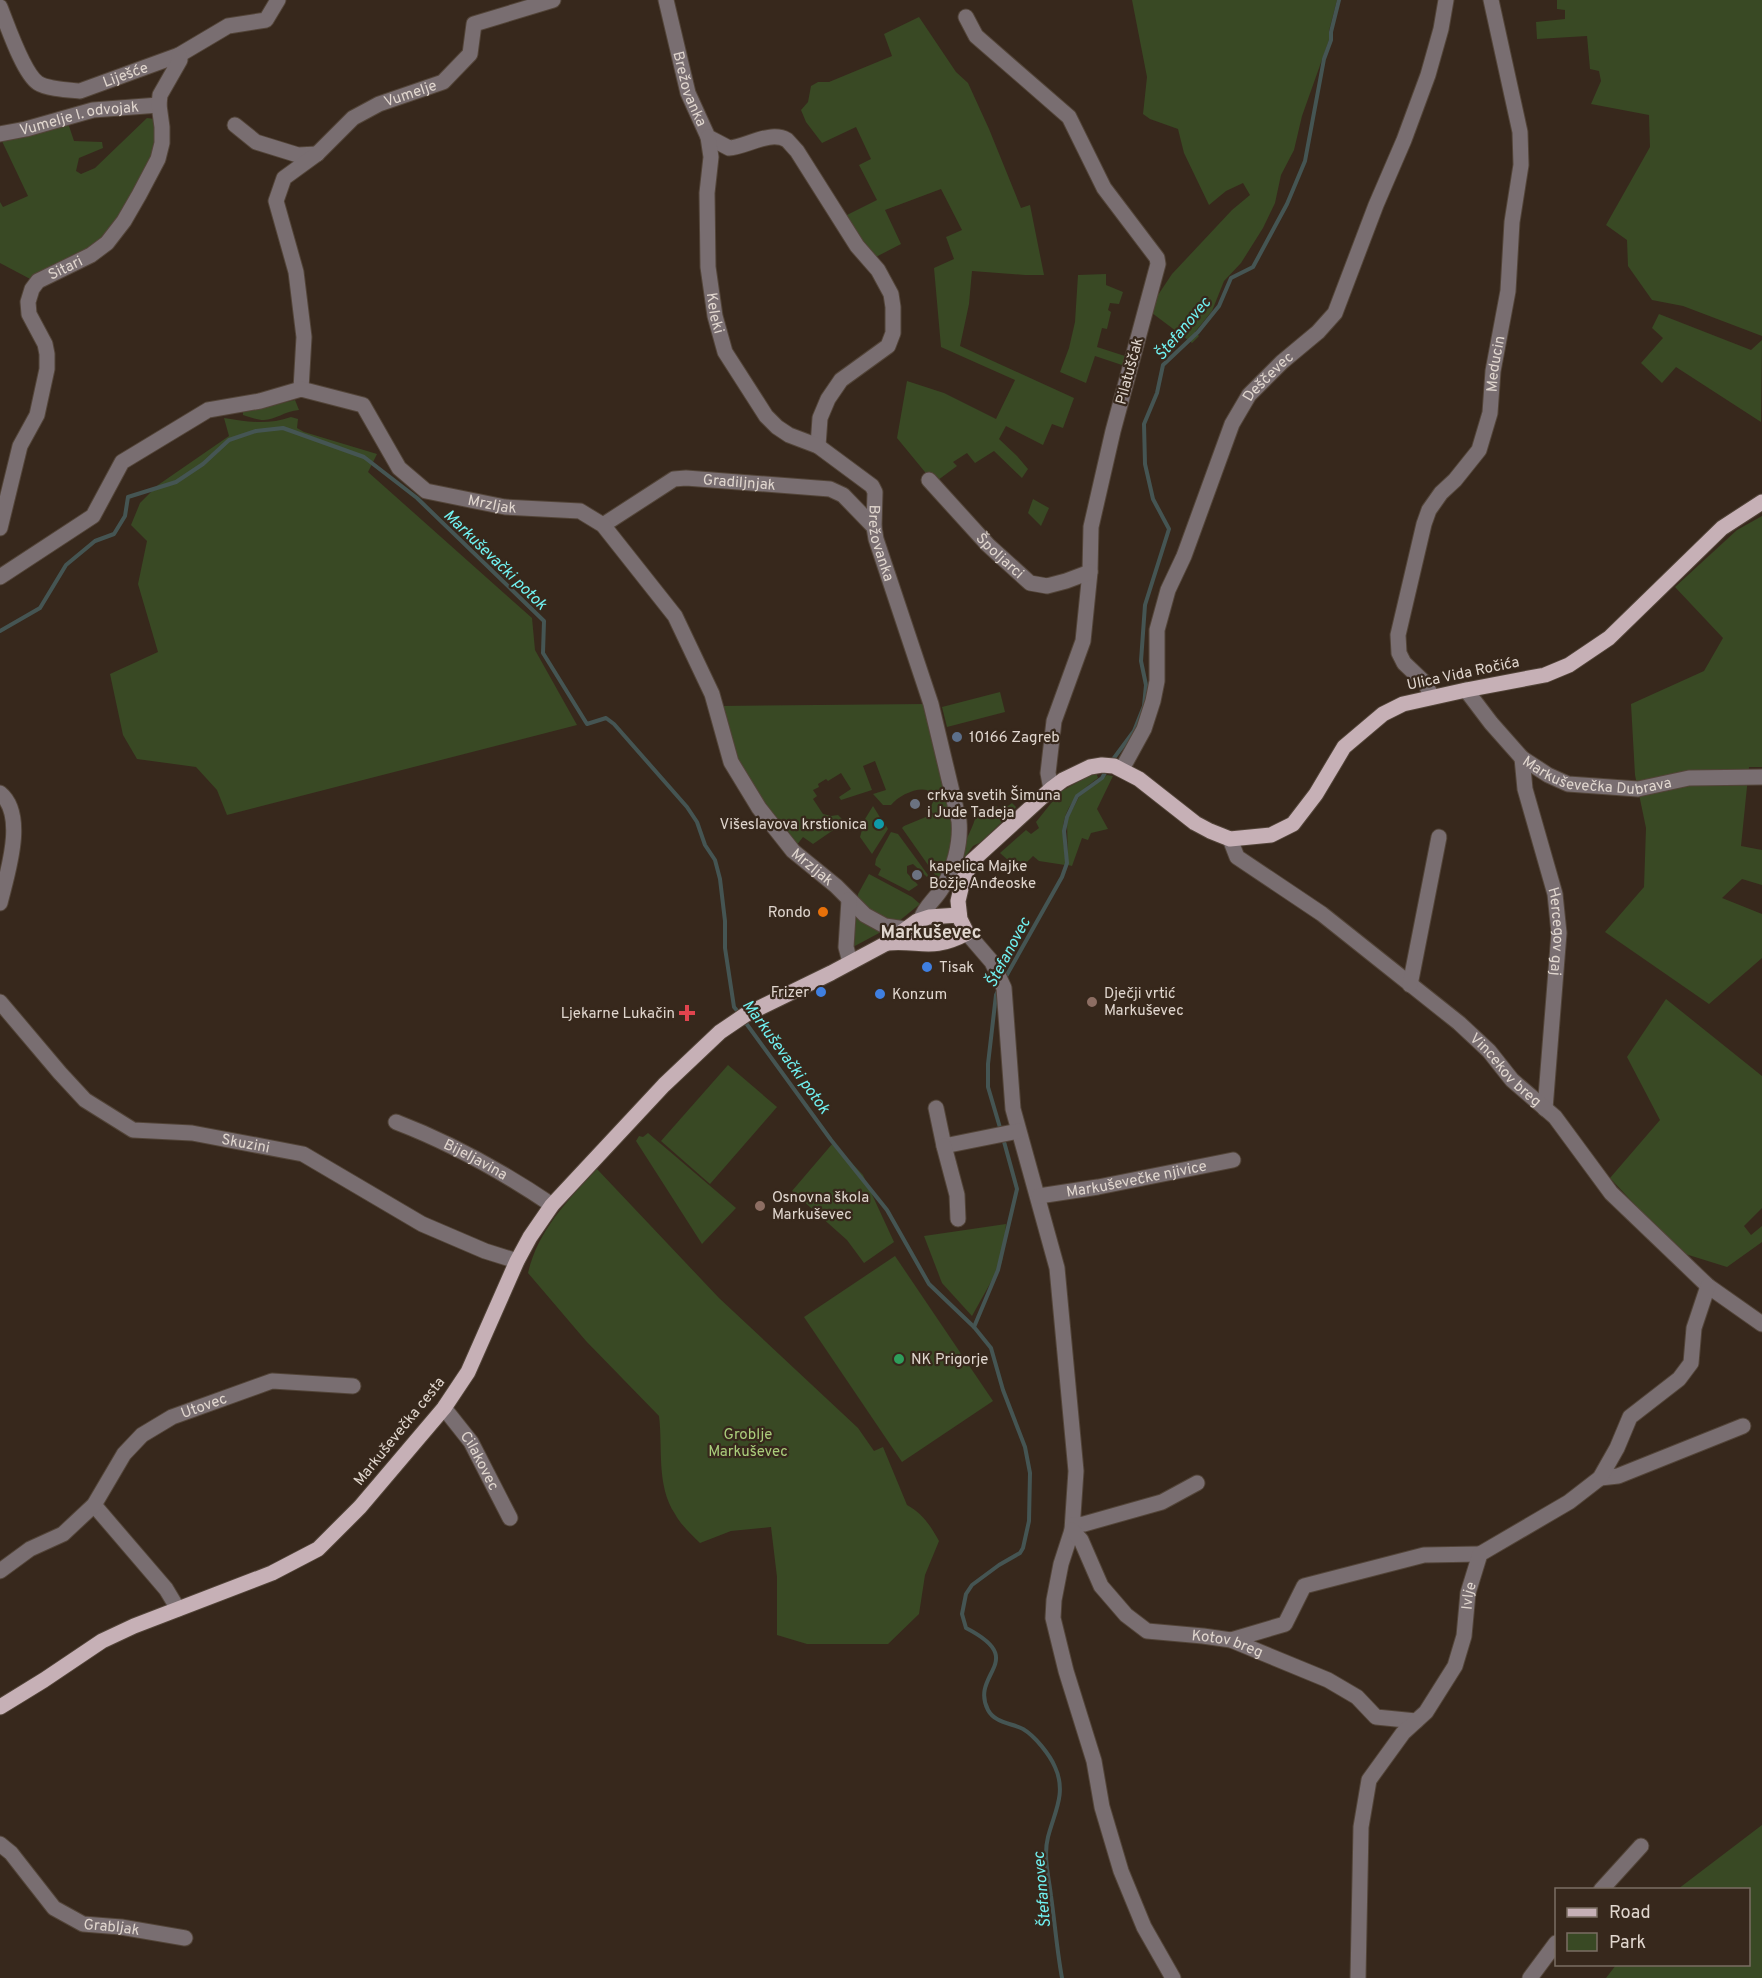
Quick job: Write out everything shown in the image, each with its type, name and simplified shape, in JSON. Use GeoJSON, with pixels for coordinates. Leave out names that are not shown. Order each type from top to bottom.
{"type":"FeatureCollection","features":[{"type":"Feature","properties":{"kind":"main road","name":"Ulica Vida Ročića"},"geometry":{"type":"LineString","coordinates":[[1230,839],[1272,835],[1293,825],[1316,794],[1344,747],[1383,714],[1403,705],[1432,697],[1545,675],[1569,665],[1609,638],[1722,528],[1762,502]]}},
{"type":"Feature","properties":{"kind":"main road"},"geometry":{"type":"LineString","coordinates":[[887,943],[919,945],[945,943],[967,933],[961,924],[959,915],[960,890],[972,861],[1051,789],[1080,770],[1113,766],[1139,779],[1195,823],[1230,839]]}},
{"type":"Feature","properties":{"kind":"main road"},"geometry":{"type":"LineString","coordinates":[[919,945],[913,934],[913,924],[959,915]]}},
{"type":"Feature","properties":{"kind":"main road","name":"Markuševečka cesta"},"geometry":{"type":"LineString","coordinates":[[0,1707],[102,1641],[134,1626],[272,1573],[318,1549],[360,1507],[444,1408],[468,1372],[517,1261],[552,1205],[664,1085],[720,1032],[740,1018],[887,943],[913,924]]}},
{"type":"Feature","properties":{"kind":"street","name":"Liješće"},"geometry":{"type":"LineString","coordinates":[[0,7],[14,44],[27,69],[38,83],[80,91],[179,55],[228,26],[266,20],[278,0]]}},
{"type":"Feature","properties":{"kind":"street","name":"Vumelje"},"geometry":{"type":"LineString","coordinates":[[301,389],[304,337],[296,272],[276,201],[284,178],[317,154],[353,118],[379,104],[443,82],[470,54],[474,24],[553,0]]}},
{"type":"Feature","properties":{"kind":"street","name":"Brežovanka"},"geometry":{"type":"LineString","coordinates":[[666,0],[688,93],[708,137],[729,148],[763,139],[776,138],[788,141],[797,151],[857,246],[878,270],[891,294],[893,307],[891,340],[882,351],[856,368],[834,388],[820,418],[818,446],[872,486],[875,492],[874,527],[893,593],[931,704],[959,821],[959,836],[952,865],[942,888],[913,924]]}},
{"type":"Feature","properties":{"kind":"street","name":"Deščevec"},"geometry":{"type":"LineString","coordinates":[[1113,766],[1144,729],[1154,701],[1157,681],[1157,630],[1168,590],[1184,555],[1232,424],[1249,395],[1282,362],[1318,332],[1335,313],[1428,75],[1441,29],[1446,0]]}},
{"type":"Feature","properties":{"kind":"street","name":"Meducin"},"geometry":{"type":"LineString","coordinates":[[1432,697],[1425,683],[1404,663],[1400,653],[1398,635],[1429,510],[1479,450],[1490,413],[1493,370],[1508,291],[1512,222],[1521,165],[1520,132],[1491,0]]}},
{"type":"Feature","properties":{"kind":"street","name":"Pilatuščak"},"geometry":{"type":"LineString","coordinates":[[966,17],[976,36],[1069,117],[1077,129],[1104,188],[1157,258],[1156,273],[1116,420],[1091,527],[1090,572],[1083,641],[1054,721],[1048,773],[1051,789]]}},
{"type":"Feature","properties":{"kind":"street","name":"Sitari"},"geometry":{"type":"LineString","coordinates":[[0,528],[20,446],[37,415],[47,369],[45,344],[29,314],[28,302],[32,289],[38,281],[92,255],[107,243],[124,221],[158,159],[162,143],[160,95],[180,60],[179,55]]}},
{"type":"Feature","properties":{"kind":"street","name":"Vumelje I. odvojak"},"geometry":{"type":"LineString","coordinates":[[0,134],[93,110],[159,105]]}},
{"type":"Feature","properties":{"kind":"street"},"geometry":{"type":"LineString","coordinates":[[235,125],[256,142],[298,155],[317,154]]}},
{"type":"Feature","properties":{"kind":"street","name":"Keleki"},"geometry":{"type":"LineString","coordinates":[[708,137],[711,157],[707,193],[708,267],[713,305],[725,352],[766,416],[789,435],[818,446]]}},
{"type":"Feature","properties":{"kind":"street"},"geometry":{"type":"LineString","coordinates":[[0,577],[93,516],[122,462],[208,410],[260,401],[301,389]]}},
{"type":"Feature","properties":{"kind":"street","name":"Mrzljak"},"geometry":{"type":"LineString","coordinates":[[301,389],[363,405],[399,468],[426,491],[505,507],[580,511],[603,525],[675,616],[712,694],[731,762],[759,808],[793,851],[837,886],[865,915],[892,928],[913,924]]}},
{"type":"Feature","properties":{"kind":"street","name":"Gradiljnjak"},"geometry":{"type":"LineString","coordinates":[[603,525],[674,479],[686,478],[830,489],[843,495],[874,527]]}},
{"type":"Feature","properties":{"kind":"street","name":"Špoljarci"},"geometry":{"type":"LineString","coordinates":[[929,480],[988,545],[1030,583],[1047,586],[1090,572]]}},
{"type":"Feature","properties":{"kind":"street","name":"Markuševečka Dubrava"},"geometry":{"type":"LineString","coordinates":[[1466,690],[1522,758],[1548,775],[1568,784],[1638,789],[1689,778],[1762,777]]}},
{"type":"Feature","properties":{"kind":"street","name":"Hercegov gaj"},"geometry":{"type":"LineString","coordinates":[[1522,758],[1525,789],[1555,894],[1558,933],[1545,1109]]}},
{"type":"Feature","properties":{"kind":"street"},"geometry":{"type":"LineString","coordinates":[[0,793],[6,798],[14,819],[10,859],[0,903]]}},
{"type":"Feature","properties":{"kind":"street"},"geometry":{"type":"LineString","coordinates":[[1410,985],[1439,837]]}},
{"type":"Feature","properties":{"kind":"street","name":"Vincekov breg"},"geometry":{"type":"LineString","coordinates":[[1230,839],[1237,857],[1322,914],[1467,1030],[1489,1051],[1512,1080],[1555,1117],[1611,1193],[1708,1286],[1762,1324]]}},
{"type":"Feature","properties":{"kind":"street"},"geometry":{"type":"LineString","coordinates":[[849,900],[846,947],[850,962]]}},
{"type":"Feature","properties":{"kind":"street"},"geometry":{"type":"LineString","coordinates":[[967,933],[983,950],[998,972],[1004,988],[1013,1109],[1007,1133],[1039,1196],[1057,1268],[1076,1471],[1073,1527],[1061,1564],[1053,1618],[1094,1761],[1102,1807],[1120,1871],[1144,1928],[1173,1978]]}},
{"type":"Feature","properties":{"kind":"street","name":"Skuzini"},"geometry":{"type":"LineString","coordinates":[[0,1002],[85,1100],[133,1130],[192,1133],[303,1154],[422,1224],[485,1251],[517,1261]]}},
{"type":"Feature","properties":{"kind":"street"},"geometry":{"type":"LineString","coordinates":[[936,1108],[957,1195],[958,1220]]}},
{"type":"Feature","properties":{"kind":"street","name":"Bijeljavina"},"geometry":{"type":"LineString","coordinates":[[396,1122],[432,1136],[476,1159],[552,1205]]}},
{"type":"Feature","properties":{"kind":"street"},"geometry":{"type":"LineString","coordinates":[[944,1146],[1007,1133]]}},
{"type":"Feature","properties":{"kind":"street","name":"Markuševečke njivice"},"geometry":{"type":"LineString","coordinates":[[1039,1196],[1098,1187],[1233,1160]]}},
{"type":"Feature","properties":{"kind":"street"},"geometry":{"type":"LineString","coordinates":[[1231,1640],[1285,1624],[1304,1586],[1424,1555],[1480,1554],[1569,1502],[1600,1478],[1617,1448],[1630,1417],[1679,1379],[1691,1363],[1694,1328],[1708,1286]]}},
{"type":"Feature","properties":{"kind":"street","name":"Utovec"},"geometry":{"type":"LineString","coordinates":[[0,1571],[30,1549],[63,1534],[94,1505],[124,1454],[142,1435],[172,1416],[272,1381],[353,1386]]}},
{"type":"Feature","properties":{"kind":"street","name":"Cilakovec"},"geometry":{"type":"LineString","coordinates":[[444,1408],[471,1442],[510,1518]]}},
{"type":"Feature","properties":{"kind":"street"},"geometry":{"type":"LineString","coordinates":[[1600,1478],[1618,1476],[1743,1426]]}},
{"type":"Feature","properties":{"kind":"street"},"geometry":{"type":"LineString","coordinates":[[1073,1527],[1162,1502],[1197,1483]]}},
{"type":"Feature","properties":{"kind":"street"},"geometry":{"type":"LineString","coordinates":[[94,1505],[166,1589],[178,1609]]}},
{"type":"Feature","properties":{"kind":"street","name":"Kotov breg"},"geometry":{"type":"LineString","coordinates":[[1073,1527],[1101,1586],[1126,1615],[1147,1631],[1203,1635],[1231,1640],[1328,1680],[1357,1697],[1376,1717],[1416,1720]]}},
{"type":"Feature","properties":{"kind":"street","name":"Ivlje"},"geometry":{"type":"LineString","coordinates":[[1358,1978],[1361,1827],[1370,1780],[1403,1733],[1426,1712],[1455,1666],[1464,1636],[1468,1593],[1480,1554]]}},
{"type":"Feature","properties":{"kind":"street","name":"Grabljak"},"geometry":{"type":"LineString","coordinates":[[0,1844],[11,1853],[54,1908],[83,1924],[121,1927],[185,1938]]}},
{"type":"Feature","properties":{"kind":"street"},"geometry":{"type":"LineString","coordinates":[[1603,1888],[1641,1846]]}},
{"type":"Feature","properties":{"kind":"street"},"geometry":{"type":"LineString","coordinates":[[1530,1978],[1555,1946]]}},
{"type":"Feature","properties":{"kind":"green space"},"geometry":{"type":"Polygon","coordinates":[[[1132,0],[1337,0],[1329,40],[1302,116],[1294,150],[1281,175],[1275,203],[1263,228],[1241,263],[1224,281],[1212,311],[1195,332],[1199,336],[1192,343],[1148,310],[1172,274],[1232,210],[1250,195],[1243,183],[1226,191],[1209,205],[1184,153],[1178,129],[1150,119],[1143,114],[1147,77],[1132,0]]]}},
{"type":"Feature","properties":{"kind":"green space"},"geometry":{"type":"Polygon","coordinates":[[[1557,0],[1762,0],[1762,336],[1683,306],[1652,300],[1628,266],[1627,240],[1606,225],[1650,147],[1649,115],[1591,104],[1601,81],[1599,71],[1590,69],[1587,36],[1537,39],[1536,22],[1565,19],[1565,10],[1557,9],[1557,0]]]}},
{"type":"Feature","properties":{"kind":"green space"},"geometry":{"type":"Polygon","coordinates":[[[919,17],[956,72],[968,83],[1021,208],[1030,205],[1044,275],[972,271],[969,304],[960,346],[1074,398],[1063,428],[1052,424],[1043,445],[1006,426],[999,439],[1028,469],[1022,478],[994,451],[975,463],[967,453],[953,462],[957,466],[934,483],[897,438],[907,381],[944,393],[996,419],[1015,380],[941,347],[934,268],[954,259],[946,237],[962,230],[941,189],[885,210],[901,244],[872,259],[843,217],[877,200],[859,165],[871,159],[856,127],[822,143],[806,122],[801,110],[808,102],[811,86],[818,82],[829,82],[892,56],[884,34],[919,17]]]}},
{"type":"Feature","properties":{"kind":"green space"},"geometry":{"type":"Polygon","coordinates":[[[147,118],[155,119],[155,155],[132,199],[102,242],[34,281],[0,263],[0,202],[3,207],[28,196],[0,137],[68,123],[74,141],[102,142],[103,148],[79,158],[76,171],[81,174],[95,168],[147,118]]]}},
{"type":"Feature","properties":{"kind":"green space"},"geometry":{"type":"Polygon","coordinates":[[[1106,274],[1106,285],[1123,292],[1119,304],[1110,303],[1108,310],[1111,312],[1107,329],[1102,328],[1097,347],[1128,357],[1125,366],[1095,356],[1086,383],[1060,372],[1075,322],[1078,275],[1106,274]]]}},
{"type":"Feature","properties":{"kind":"green space"},"geometry":{"type":"Polygon","coordinates":[[[1659,314],[1751,350],[1762,340],[1761,422],[1676,367],[1662,383],[1641,363],[1663,338],[1652,328],[1659,314]]]}},
{"type":"Feature","properties":{"kind":"green space"},"geometry":{"type":"Polygon","coordinates":[[[295,400],[299,410],[272,419],[261,420],[243,415],[243,408],[257,409],[295,400]]]}},
{"type":"Feature","properties":{"kind":"green space"},"geometry":{"type":"Polygon","coordinates":[[[291,417],[298,419],[297,428],[304,432],[377,454],[368,472],[532,618],[535,650],[577,725],[227,815],[217,790],[196,767],[137,759],[123,735],[110,674],[158,652],[138,584],[147,541],[131,525],[140,503],[158,485],[229,436],[224,418],[266,422],[291,417]]]}},
{"type":"Feature","properties":{"kind":"green space"},"geometry":{"type":"Polygon","coordinates":[[[1033,499],[1049,508],[1041,526],[1028,513],[1033,499]]]}},
{"type":"Feature","properties":{"kind":"green space"},"geometry":{"type":"Polygon","coordinates":[[[1762,516],[1762,767],[1749,767],[1741,846],[1762,850],[1762,885],[1742,879],[1722,898],[1762,914],[1762,958],[1709,1004],[1605,932],[1644,887],[1646,828],[1635,775],[1631,704],[1704,671],[1723,638],[1675,587],[1737,530],[1762,516]]]}},
{"type":"Feature","properties":{"kind":"green space"},"geometry":{"type":"Polygon","coordinates":[[[1000,692],[1005,712],[947,727],[942,707],[1000,692]]]}},
{"type":"Feature","properties":{"kind":"green space"},"geometry":{"type":"Polygon","coordinates":[[[926,704],[953,829],[953,841],[940,882],[902,828],[933,814],[930,808],[933,802],[927,790],[913,791],[891,805],[883,805],[873,794],[886,790],[875,761],[863,766],[872,790],[841,800],[839,797],[851,789],[841,773],[828,781],[826,779],[813,790],[817,796],[813,799],[823,814],[838,815],[845,822],[813,844],[803,837],[796,846],[786,836],[740,768],[720,706],[926,704]]]}},
{"type":"Feature","properties":{"kind":"green space"},"geometry":{"type":"Polygon","coordinates":[[[1096,772],[1098,778],[1072,802],[1065,818],[1063,836],[1065,865],[1039,861],[1033,856],[1019,870],[1000,853],[1026,830],[1031,834],[1039,828],[1036,822],[1060,792],[1096,772]]]}},
{"type":"Feature","properties":{"kind":"green space"},"geometry":{"type":"Polygon","coordinates":[[[1107,775],[1113,776],[1097,809],[1108,829],[1091,833],[1088,840],[1082,838],[1072,866],[1068,865],[1067,820],[1079,797],[1107,775]]]}},
{"type":"Feature","properties":{"kind":"green space"},"geometry":{"type":"Polygon","coordinates":[[[1012,803],[1016,807],[1014,810],[981,842],[973,846],[965,857],[960,856],[975,819],[996,806],[999,809],[1005,804],[1008,806],[1012,803]]]}},
{"type":"Feature","properties":{"kind":"green space"},"geometry":{"type":"Polygon","coordinates":[[[873,806],[881,819],[874,821],[875,826],[879,828],[885,824],[888,829],[872,854],[860,837],[865,819],[873,806]]]}},
{"type":"Feature","properties":{"kind":"green space"},"geometry":{"type":"Polygon","coordinates":[[[891,832],[898,834],[928,875],[927,877],[913,864],[907,866],[907,873],[918,885],[909,891],[878,875],[881,869],[875,865],[876,859],[891,832]]]}},
{"type":"Feature","properties":{"kind":"green space"},"geometry":{"type":"Polygon","coordinates":[[[869,874],[912,897],[920,904],[894,923],[867,911],[858,894],[869,874]]]}},
{"type":"Feature","properties":{"kind":"green space"},"geometry":{"type":"Polygon","coordinates":[[[858,918],[881,932],[853,947],[852,919],[858,918]]]}},
{"type":"Feature","properties":{"kind":"green space"},"geometry":{"type":"Polygon","coordinates":[[[1666,999],[1762,1076],[1762,1208],[1744,1226],[1751,1235],[1762,1226],[1762,1242],[1727,1267],[1679,1252],[1610,1178],[1660,1120],[1627,1057],[1666,999]]]}},
{"type":"Feature","properties":{"kind":"green space"},"geometry":{"type":"Polygon","coordinates":[[[728,1065],[777,1107],[710,1184],[661,1141],[728,1065]]]}},
{"type":"Feature","properties":{"kind":"green space"},"geometry":{"type":"Polygon","coordinates":[[[648,1133],[736,1208],[702,1244],[636,1141],[639,1136],[643,1137],[648,1133]]]}},
{"type":"Feature","properties":{"kind":"green space"},"geometry":{"type":"Polygon","coordinates":[[[833,1143],[863,1175],[894,1242],[864,1263],[847,1240],[792,1191],[833,1143]]]}},
{"type":"Feature","properties":{"kind":"green space","name":"Groblje Markuševec"},"geometry":{"type":"Polygon","coordinates":[[[597,1169],[719,1298],[858,1428],[874,1451],[883,1447],[907,1505],[926,1520],[939,1541],[925,1575],[919,1614],[888,1644],[807,1644],[777,1635],[777,1577],[771,1527],[731,1531],[700,1543],[677,1518],[665,1491],[661,1466],[659,1416],[586,1341],[528,1273],[539,1243],[555,1216],[597,1169]]]}},
{"type":"Feature","properties":{"kind":"green space"},"geometry":{"type":"Polygon","coordinates":[[[1006,1224],[1002,1262],[972,1316],[942,1283],[924,1236],[1006,1224]]]}},
{"type":"Feature","properties":{"kind":"green space","name":"NK Prigorje"},"geometry":{"type":"Polygon","coordinates":[[[895,1256],[993,1401],[902,1462],[804,1317],[895,1256]]]}},
{"type":"Feature","properties":{"kind":"green space"},"geometry":{"type":"Polygon","coordinates":[[[1762,1825],[1762,1978],[1606,1978],[1615,1966],[1750,1966],[1750,1888],[1679,1888],[1762,1825]]]}},
{"type":"Feature","properties":{"kind":"waterway","name":"Štefanovec"},"geometry":{"type":"LineString","coordinates":[[1111,762],[1134,731],[1144,706],[1146,685],[1141,661],[1145,605],[1169,529],[1153,499],[1145,464],[1144,424],[1157,393],[1163,365],[1198,332],[1219,306],[1231,278],[1253,267],[1287,204],[1305,161],[1324,59],[1331,40],[1339,0]]}},
{"type":"Feature","properties":{"kind":"waterway","name":"Markuševački potok"},"geometry":{"type":"LineString","coordinates":[[0,631],[40,608],[66,565],[95,541],[114,534],[125,516],[128,497],[176,482],[203,464],[229,440],[256,431],[283,428],[364,457],[417,498],[544,621],[543,653],[587,724],[606,718],[614,724],[687,807],[697,822],[705,845],[715,860],[720,879],[725,921],[725,948],[734,1007],[739,1013]]}},
{"type":"Feature","properties":{"kind":"waterway","name":"Štefanovec"},"geometry":{"type":"LineString","coordinates":[[1004,980],[1062,877],[1067,863],[1064,831],[1067,817],[1077,796],[1102,778],[1106,771]]}},
{"type":"Feature","properties":{"kind":"waterway","name":"Štefanovec"},"geometry":{"type":"LineString","coordinates":[[999,989],[996,995],[988,1064],[988,1087],[1001,1131]]}},
{"type":"Feature","properties":{"kind":"waterway","name":"Markuševački potok"},"geometry":{"type":"LineString","coordinates":[[743,1019],[831,1140],[887,1210],[929,1284],[974,1327]]}},
{"type":"Feature","properties":{"kind":"waterway","name":"Štefanovec"},"geometry":{"type":"LineString","coordinates":[[1003,1138],[1017,1189],[998,1270],[974,1327],[991,1348],[1003,1390],[1025,1447],[1030,1473],[1029,1521],[1020,1553],[972,1585],[966,1594],[962,1614],[966,1628],[985,1639],[994,1650],[996,1659],[984,1697],[988,1710],[995,1718],[1023,1729],[1032,1736],[1050,1757],[1058,1776],[1060,1794],[1046,1852],[1062,1978]]}},
{"type":"Feature","properties":{"kind":"place","name":"10166 Zagreb"},"geometry":{"type":"Point","coordinates":[957,737]}},
{"type":"Feature","properties":{"kind":"place","name":"crkva svetih Šimuna i Jude Tadeja"},"geometry":{"type":"Point","coordinates":[915,804]}},
{"type":"Feature","properties":{"kind":"place","name":"Višeslavova krstionica"},"geometry":{"type":"Point","coordinates":[879,824]}},
{"type":"Feature","properties":{"kind":"place","name":"kapelica Majke Božje Anđeoske"},"geometry":{"type":"Point","coordinates":[917,875]}},
{"type":"Feature","properties":{"kind":"place","name":"Rondo"},"geometry":{"type":"Point","coordinates":[823,912]}},
{"type":"Feature","properties":{"kind":"place","name":"Tisak"},"geometry":{"type":"Point","coordinates":[927,967]}},
{"type":"Feature","properties":{"kind":"place","name":"Frizer"},"geometry":{"type":"Point","coordinates":[821,992]}},
{"type":"Feature","properties":{"kind":"place","name":"Konzum"},"geometry":{"type":"Point","coordinates":[880,994]}},
{"type":"Feature","properties":{"kind":"place","name":"Dječji vrtić Markuševec"},"geometry":{"type":"Point","coordinates":[1092,1002]}},
{"type":"Feature","properties":{"kind":"place","name":"Ljekarne Lukačin"},"geometry":{"type":"Point","coordinates":[687,1013]}},
{"type":"Feature","properties":{"kind":"place","name":"Osnovna škola Markuševec"},"geometry":{"type":"Point","coordinates":[760,1206]}},
{"type":"Feature","properties":{"kind":"place","name":"NK Prigorje"},"geometry":{"type":"Point","coordinates":[899,1359]}},
{"type":"Feature","properties":{"kind":"district","name":"Markuševec"},"geometry":{"type":"Point","coordinates":[931,932]}}]}
